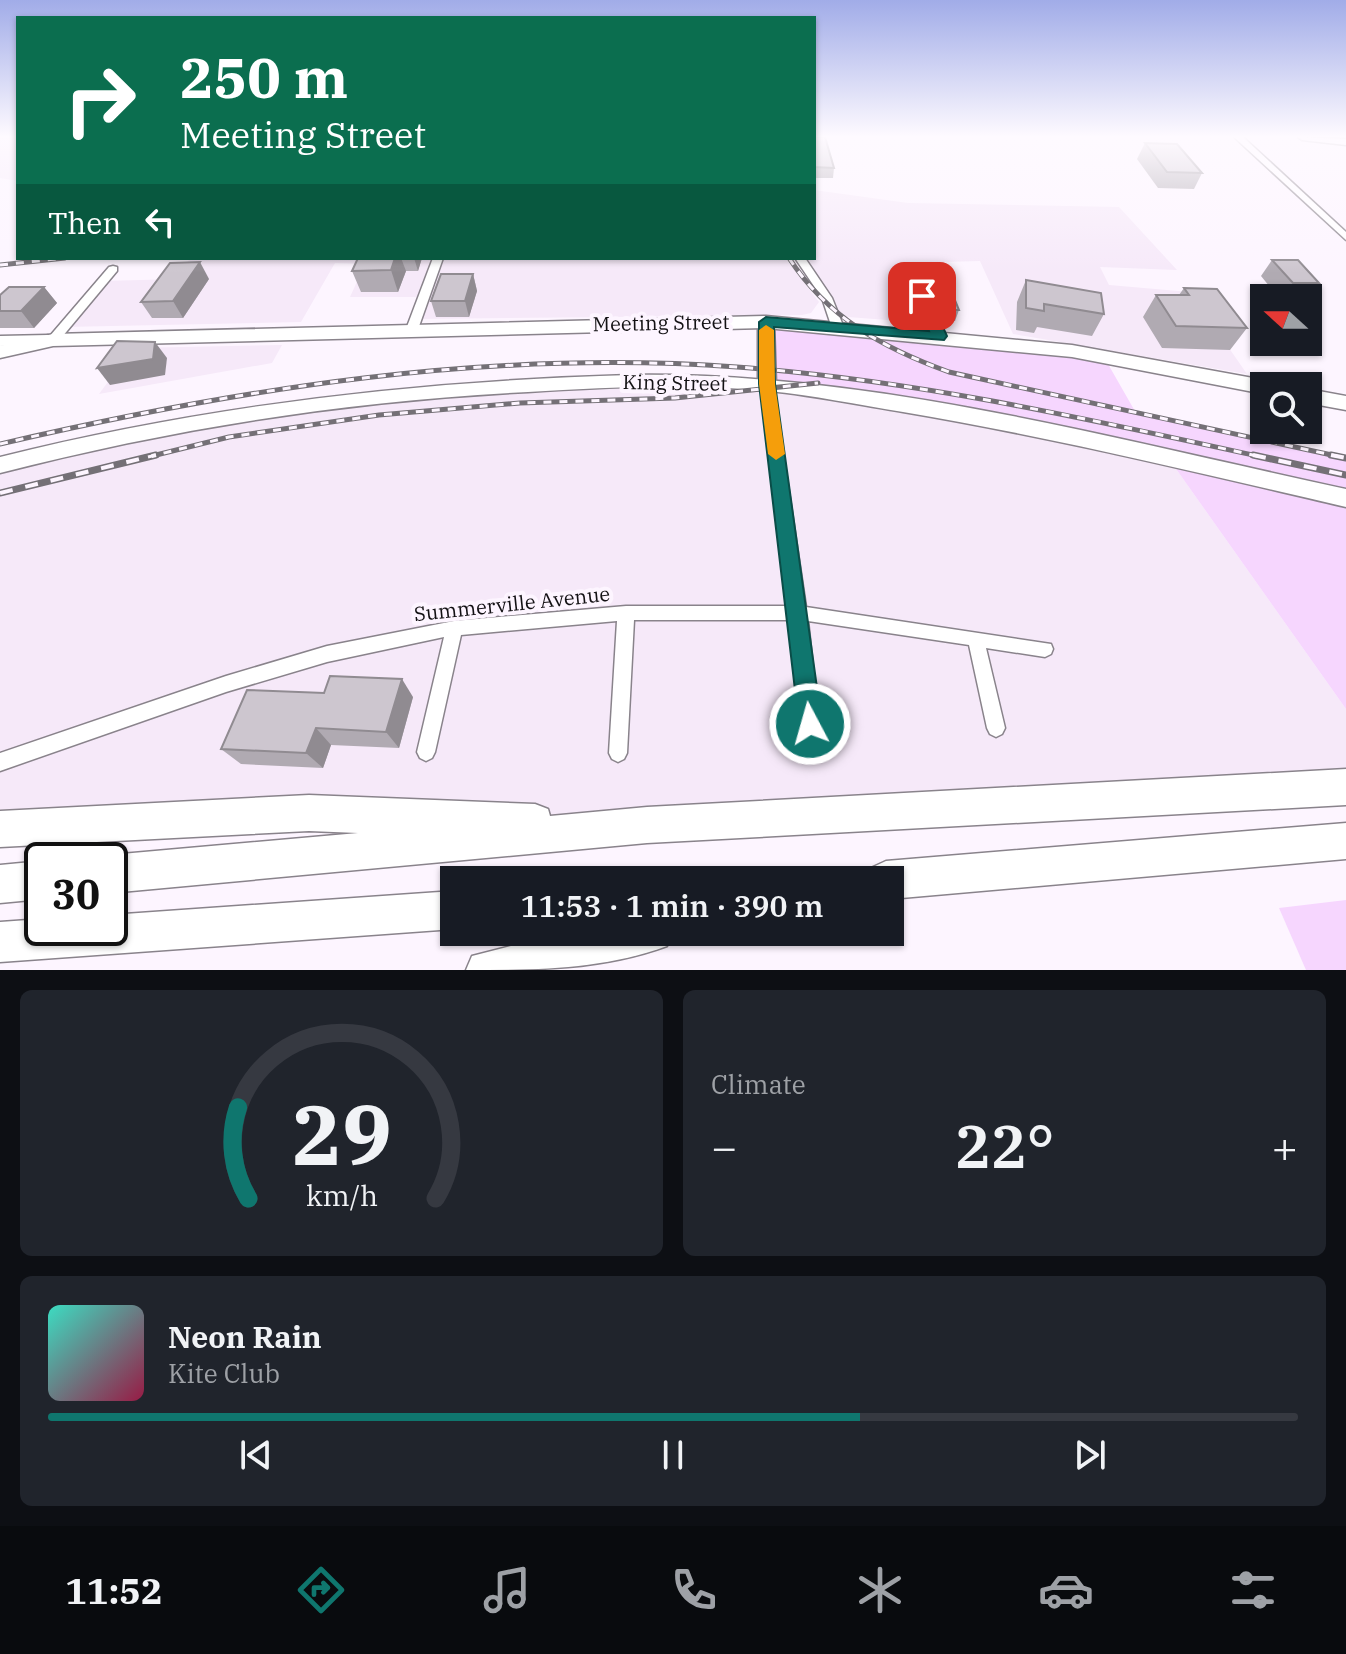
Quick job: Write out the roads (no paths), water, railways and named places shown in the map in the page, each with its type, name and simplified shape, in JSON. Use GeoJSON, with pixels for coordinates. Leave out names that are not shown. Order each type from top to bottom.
{"type":"FeatureCollection","features":[{"type":"Feature","properties":{"kind":"highway"},"geometry":{"type":"LineString","coordinates":[[128,872],[647,825],[1346,787]]}},
{"type":"Feature","properties":{"kind":"highway"},"geometry":{"type":"LineString","coordinates":[[0,829],[309,813],[647,825]]}},
{"type":"Feature","properties":{"kind":"highway"},"geometry":{"type":"LineString","coordinates":[[904,879],[1346,841]]}},
{"type":"Feature","properties":{"kind":"highway"},"geometry":{"type":"LineString","coordinates":[[904,889],[1013,871]]}},
{"type":"Feature","properties":{"kind":"highway"},"geometry":{"type":"LineString","coordinates":[[0,884],[24,882]]}},
{"type":"Feature","properties":{"kind":"highway"},"geometry":{"type":"LineString","coordinates":[[0,942],[440,911]]}},
{"type":"Feature","properties":{"kind":"highway"},"geometry":{"type":"LineString","coordinates":[[486,970],[591,946]]}},
{"type":"Feature","properties":{"kind":"main road","name":"Meeting Street"},"geometry":{"type":"LineString","coordinates":[[0,352],[53,340],[411,332],[577,324],[766,322],[1072,351],[1250,384]]}},
{"type":"Feature","properties":{"kind":"main road","name":"King Street"},"geometry":{"type":"LineString","coordinates":[[0,465],[60,448],[220,415],[334,398],[463,388],[624,381],[767,384],[964,415],[1346,498]]}},
{"type":"Feature","properties":{"kind":"main road"},"geometry":{"type":"LineString","coordinates":[[1322,399],[1346,403]]}},
{"type":"Feature","properties":{"kind":"street"},"geometry":{"type":"LineString","coordinates":[[1287,182],[1346,237]]}},
{"type":"Feature","properties":{"kind":"street"},"geometry":{"type":"LineString","coordinates":[[411,332],[437,260]]}},
{"type":"Feature","properties":{"kind":"street"},"geometry":{"type":"LineString","coordinates":[[801,260],[827,298],[838,328]]}},
{"type":"Feature","properties":{"kind":"street"},"geometry":{"type":"LineString","coordinates":[[910,268],[939,336]]}},
{"type":"Feature","properties":{"kind":"street"},"geometry":{"type":"LineString","coordinates":[[0,341],[53,340],[113,269]]}},
{"type":"Feature","properties":{"kind":"street"},"geometry":{"type":"LineString","coordinates":[[766,322],[767,384],[799,613],[813,751]]}},
{"type":"Feature","properties":{"kind":"street"},"geometry":{"type":"LineString","coordinates":[[618,753],[626,613]]}},
{"type":"Feature","properties":{"kind":"street","name":"Summerville Avenue"},"geometry":{"type":"LineString","coordinates":[[0,762],[226,684],[327,654],[454,628],[626,613],[799,613],[1045,649]]}},
{"type":"Feature","properties":{"kind":"street"},"geometry":{"type":"LineString","coordinates":[[426,752],[454,628]]}},
{"type":"Feature","properties":{"kind":"street"},"geometry":{"type":"LineString","coordinates":[[976,640],[996,728]]}},
{"type":"Feature","properties":{"kind":"railway"},"geometry":{"type":"LineString","coordinates":[[0,265],[46,260]]}},
{"type":"Feature","properties":{"kind":"railway"},"geometry":{"type":"LineString","coordinates":[[790,260],[821,298],[839,314],[880,341],[949,372],[1341,457]]}},
{"type":"Feature","properties":{"kind":"railway"},"geometry":{"type":"LineString","coordinates":[[0,444],[182,406],[366,378],[458,369],[644,363],[737,367],[870,381],[1066,415],[1262,457]]}},
{"type":"Feature","properties":{"kind":"railway"},"geometry":{"type":"LineString","coordinates":[[148,457],[229,437],[379,415],[520,403],[675,398],[818,383]]}},
{"type":"Feature","properties":{"kind":"railway"},"geometry":{"type":"LineString","coordinates":[[0,493],[156,455]]}},
{"type":"Feature","properties":{"kind":"railway"},"geometry":{"type":"LineString","coordinates":[[1253,455],[1346,475]]}},
{"type":"Feature","properties":{"kind":"railway"},"geometry":{"type":"LineString","coordinates":[[1331,455],[1341,457]]}},
{"type":"Feature","properties":{"kind":"railway"},"geometry":{"type":"LineString","coordinates":[[1341,457],[1346,458]]}}]}
